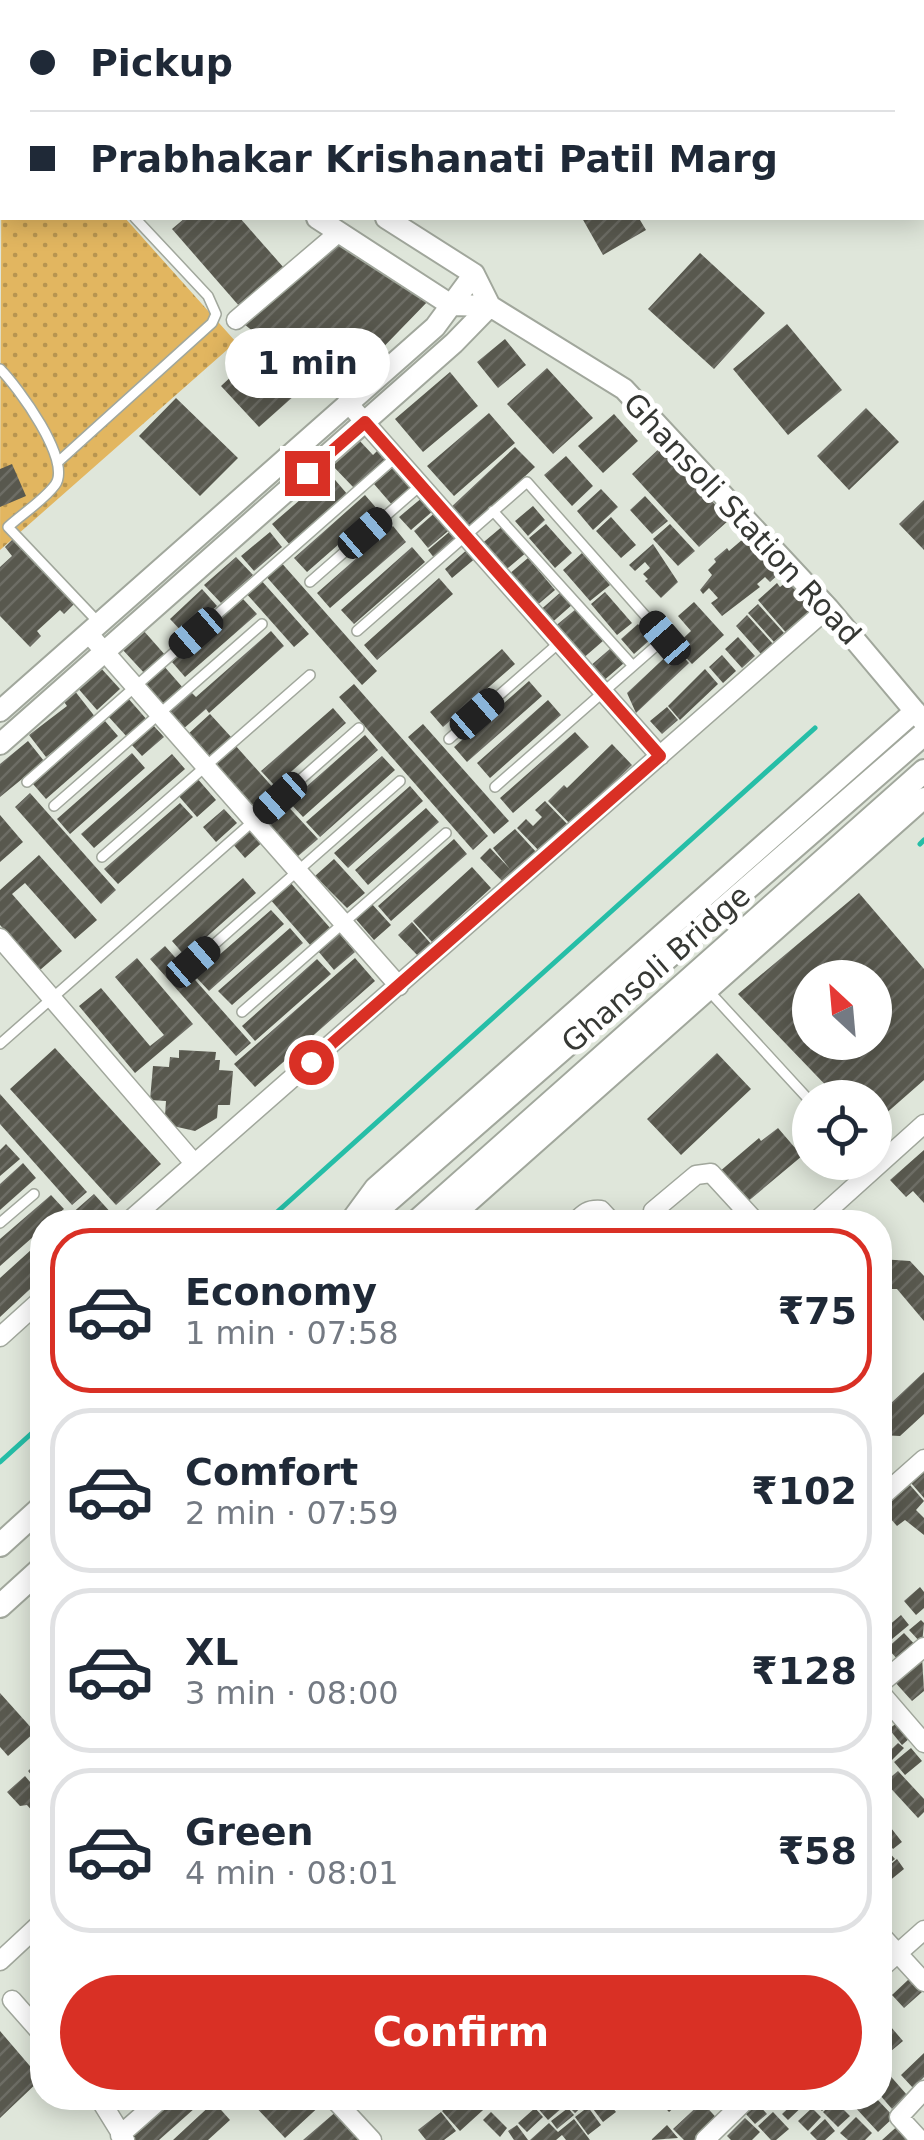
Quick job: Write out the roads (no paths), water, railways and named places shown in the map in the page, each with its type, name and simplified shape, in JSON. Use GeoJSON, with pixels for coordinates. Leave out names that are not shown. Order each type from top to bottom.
{"type":"FeatureCollection","features":[{"type":"Feature","properties":{"kind":"main road","name":"Ghansoli Bridge"},"geometry":{"type":"LineString","coordinates":[[379,1210],[924,734]]}},
{"type":"Feature","properties":{"kind":"main road","name":"Ghansoli Bridge"},"geometry":{"type":"LineString","coordinates":[[430,1210],[924,771]]}},
{"type":"Feature","properties":{"kind":"main road"},"geometry":{"type":"LineString","coordinates":[[0,1545],[30,1517]]}},
{"type":"Feature","properties":{"kind":"main road"},"geometry":{"type":"LineString","coordinates":[[0,1606],[30,1579]]}},
{"type":"Feature","properties":{"kind":"street"},"geometry":{"type":"LineString","coordinates":[[320,220],[451,305],[490,306]]}},
{"type":"Feature","properties":{"kind":"street"},"geometry":{"type":"LineString","coordinates":[[389,220],[474,274],[490,306]]}},
{"type":"Feature","properties":{"kind":"street"},"geometry":{"type":"LineString","coordinates":[[236,320],[338,233]]}},
{"type":"Feature","properties":{"kind":"street"},"geometry":{"type":"LineString","coordinates":[[0,710],[435,327],[474,274]]}},
{"type":"Feature","properties":{"kind":"street"},"geometry":{"type":"LineString","coordinates":[[0,744],[454,344],[490,306]]}},
{"type":"Feature","properties":{"kind":"street","name":"Ghansoli Station Road"},"geometry":{"type":"LineString","coordinates":[[490,306],[624,389],[921,712]]}},
{"type":"Feature","properties":{"kind":"street"},"geometry":{"type":"LineString","coordinates":[[348,402],[660,756]]}},
{"type":"Feature","properties":{"kind":"street"},"geometry":{"type":"LineString","coordinates":[[141,1210],[828,608]]}},
{"type":"Feature","properties":{"kind":"street"},"geometry":{"type":"LineString","coordinates":[[93,628],[105,652],[399,986]]}},
{"type":"Feature","properties":{"kind":"street"},"geometry":{"type":"LineString","coordinates":[[359,1210],[375,1188],[921,712]]}},
{"type":"Feature","properties":{"kind":"street"},"geometry":{"type":"LineString","coordinates":[[460,1210],[924,798]]}},
{"type":"Feature","properties":{"kind":"street"},"geometry":{"type":"LineString","coordinates":[[0,938],[194,1163]]}},
{"type":"Feature","properties":{"kind":"street"},"geometry":{"type":"LineString","coordinates":[[828,1210],[924,1124]]}},
{"type":"Feature","properties":{"kind":"street"},"geometry":{"type":"LineString","coordinates":[[654,1210],[704,1172],[711,1173],[745,1210]]}},
{"type":"Feature","properties":{"kind":"street"},"geometry":{"type":"LineString","coordinates":[[0,1336],[30,1309]]}},
{"type":"Feature","properties":{"kind":"street"},"geometry":{"type":"LineString","coordinates":[[892,1487],[923,1460]]}},
{"type":"Feature","properties":{"kind":"street"},"geometry":{"type":"LineString","coordinates":[[892,1674],[924,1647]]}},
{"type":"Feature","properties":{"kind":"street"},"geometry":{"type":"LineString","coordinates":[[892,1706],[924,1743]]}},
{"type":"Feature","properties":{"kind":"street"},"geometry":{"type":"LineString","coordinates":[[892,1957],[924,1930]]}},
{"type":"Feature","properties":{"kind":"street"},"geometry":{"type":"LineString","coordinates":[[0,1961],[30,1933]]}},
{"type":"Feature","properties":{"kind":"street"},"geometry":{"type":"LineString","coordinates":[[892,1947],[924,1982]]}},
{"type":"Feature","properties":{"kind":"street"},"geometry":{"type":"LineString","coordinates":[[12,2000],[30,2020]]}},
{"type":"Feature","properties":{"kind":"street"},"geometry":{"type":"LineString","coordinates":[[920,2140],[899,2117],[924,2090]]}},
{"type":"Feature","properties":{"kind":"street"},"geometry":{"type":"LineString","coordinates":[[107,2110],[122,2138],[150,2110]]}},
{"type":"Feature","properties":{"kind":"street"},"geometry":{"type":"LineString","coordinates":[[344,2110],[372,2140]]}},
{"type":"Feature","properties":{"kind":"street"},"geometry":{"type":"LineString","coordinates":[[705,2140],[736,2110]]}},
{"type":"Feature","properties":{"kind":"lane"},"geometry":{"type":"LineString","coordinates":[[58,462],[212,323],[216,314],[208,296],[138,220]]}},
{"type":"Feature","properties":{"kind":"lane"},"geometry":{"type":"LineString","coordinates":[[0,368],[28,400],[60,474],[56,485],[4,529],[93,628]]}},
{"type":"Feature","properties":{"kind":"lane"},"geometry":{"type":"LineString","coordinates":[[27,782],[396,457]]}},
{"type":"Feature","properties":{"kind":"lane"},"geometry":{"type":"LineString","coordinates":[[356,631],[528,482],[665,638],[495,787]]}},
{"type":"Feature","properties":{"kind":"lane"},"geometry":{"type":"LineString","coordinates":[[310,582],[420,484]]}},
{"type":"Feature","properties":{"kind":"lane"},"geometry":{"type":"LineString","coordinates":[[493,511],[633,666]]}},
{"type":"Feature","properties":{"kind":"lane"},"geometry":{"type":"LineString","coordinates":[[54,806],[262,624]]}},
{"type":"Feature","properties":{"kind":"lane"},"geometry":{"type":"LineString","coordinates":[[449,738],[560,642]]}},
{"type":"Feature","properties":{"kind":"lane"},"geometry":{"type":"LineString","coordinates":[[102,856],[310,675]]}},
{"type":"Feature","properties":{"kind":"lane"},"geometry":{"type":"LineString","coordinates":[[0,1044],[359,728]]}},
{"type":"Feature","properties":{"kind":"lane"},"geometry":{"type":"LineString","coordinates":[[193,962],[400,781]]}},
{"type":"Feature","properties":{"kind":"lane"},"geometry":{"type":"LineString","coordinates":[[242,1012],[446,833]]}},
{"type":"Feature","properties":{"kind":"lane"},"geometry":{"type":"LineString","coordinates":[[708,990],[792,1081]]}},
{"type":"Feature","properties":{"kind":"lane"},"geometry":{"type":"LineString","coordinates":[[0,1224],[34,1194]]}},
{"type":"Feature","properties":{"kind":"waterway"},"geometry":{"type":"LineString","coordinates":[[279,1210],[815,728]]}},
{"type":"Feature","properties":{"kind":"waterway"},"geometry":{"type":"LineString","coordinates":[[920,844],[924,840]]}},
{"type":"Feature","properties":{"kind":"waterway"},"geometry":{"type":"LineString","coordinates":[[0,1462],[30,1435]]}}]}
